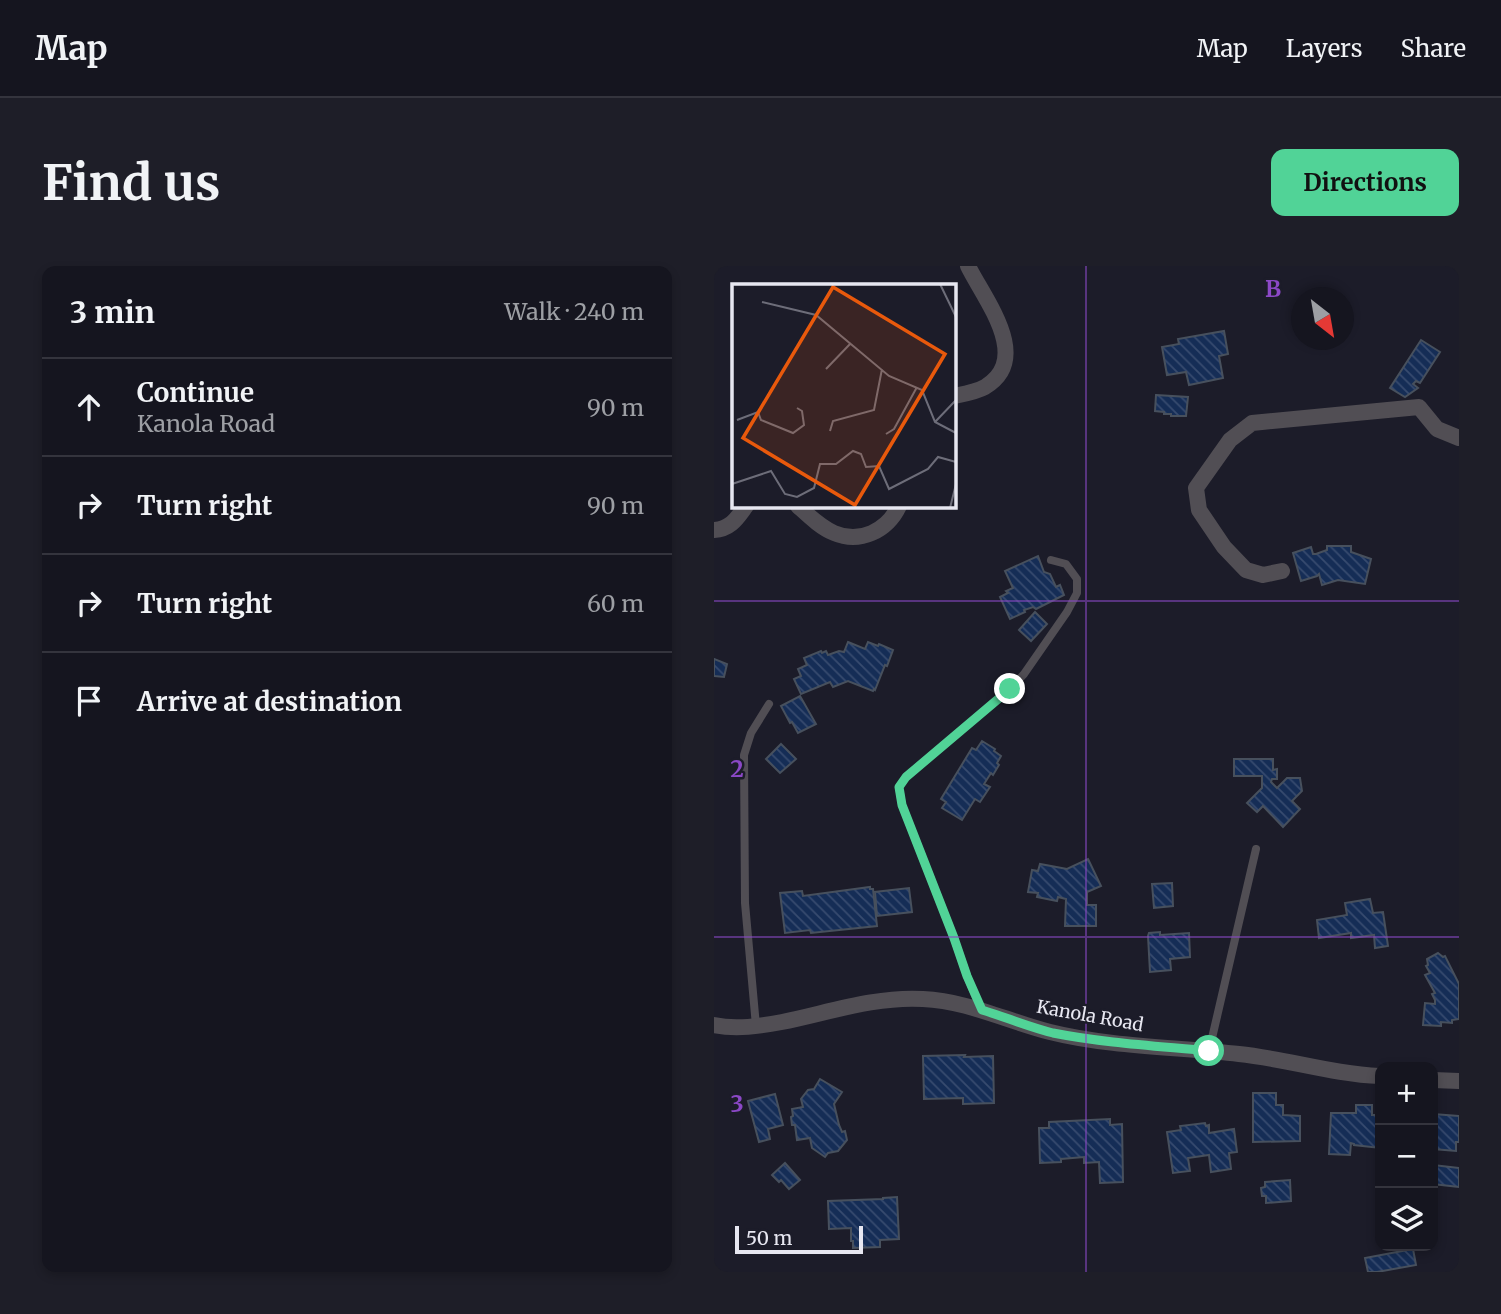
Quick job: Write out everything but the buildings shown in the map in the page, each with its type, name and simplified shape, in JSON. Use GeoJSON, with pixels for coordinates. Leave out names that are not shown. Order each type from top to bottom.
{"type":"FeatureCollection","features":[{"type":"Feature","properties":{"kind":"street"},"geometry":{"type":"LineString","coordinates":[[956,395],[986,387],[996,378],[1005,358],[1004,337],[1000,325],[968,266]]}},
{"type":"Feature","properties":{"kind":"street"},"geometry":{"type":"LineString","coordinates":[[1282,571],[1263,575],[1247,570],[1224,547],[1199,510],[1196,488],[1230,440],[1252,423],[1419,407],[1437,429],[1459,438]]}},
{"type":"Feature","properties":{"kind":"street"},"geometry":{"type":"LineString","coordinates":[[714,530],[731,525],[744,508]]}},
{"type":"Feature","properties":{"kind":"street"},"geometry":{"type":"LineString","coordinates":[[800,508],[812,520],[834,533],[861,537],[882,528],[898,508]]}},
{"type":"Feature","properties":{"kind":"street","name":"Kanola Road"},"geometry":{"type":"LineString","coordinates":[[714,1025],[730,1028],[756,1026],[890,999],[925,999],[982,1010],[1050,1032],[1115,1042],[1241,1054],[1337,1072],[1375,1076]]}},
{"type":"Feature","properties":{"kind":"street"},"geometry":{"type":"LineString","coordinates":[[1438,1080],[1459,1081]]}},
{"type":"Feature","properties":{"kind":"lane"},"geometry":{"type":"LineString","coordinates":[[982,1010],[902,805],[899,787],[906,777],[1010,689],[1024,674],[1067,612],[1077,593],[1077,579],[1066,565],[1051,560]]}},
{"type":"Feature","properties":{"kind":"lane"},"geometry":{"type":"LineString","coordinates":[[756,1026],[745,903],[744,755],[751,733],[769,704]]}},
{"type":"Feature","properties":{"kind":"lane"},"geometry":{"type":"LineString","coordinates":[[1209,1051],[1256,849]]}},
{"type":"Feature","properties":{"kind":"route"},"geometry":{"type":"LineString","coordinates":[[1010,689],[906,777],[899,787],[902,805],[982,1010],[1050,1032],[1115,1042],[1209,1051]]}}]}
